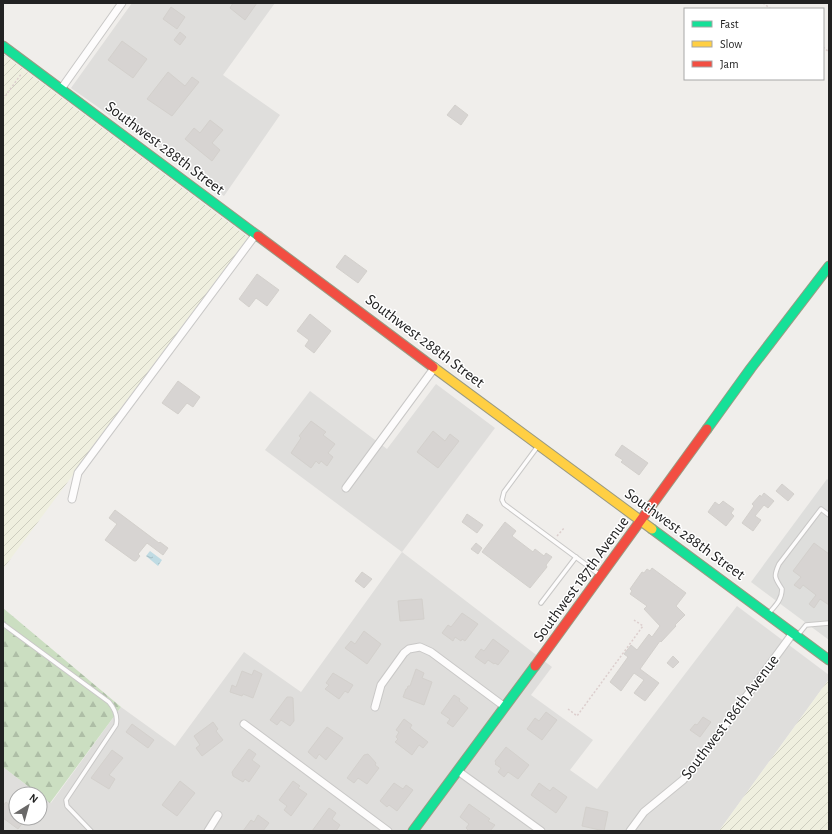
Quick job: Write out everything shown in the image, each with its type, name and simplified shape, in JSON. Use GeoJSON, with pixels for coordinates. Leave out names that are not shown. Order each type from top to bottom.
{"type":"FeatureCollection","features":[{"type":"Feature","properties":{"kind":"street"},"geometry":{"type":"LineString","coordinates":[[61,89],[122,3]]}},
{"type":"Feature","properties":{"kind":"street","name":"Southwest 288th Street"},"geometry":{"type":"LineString","coordinates":[[3,46],[829,660]]}},
{"type":"Feature","properties":{"kind":"street"},"geometry":{"type":"LineString","coordinates":[[72,498],[78,473],[256,234]]}},
{"type":"Feature","properties":{"kind":"street","name":"Southwest 187th Avenue"},"geometry":{"type":"LineString","coordinates":[[413,831],[602,576],[751,368],[829,266]]}},
{"type":"Feature","properties":{"kind":"street"},"geometry":{"type":"LineString","coordinates":[[346,488],[435,367]]}},
{"type":"Feature","properties":{"kind":"street","name":"Southwest 186th Avenue"},"geometry":{"type":"LineString","coordinates":[[630,831],[644,812],[683,780],[795,634]]}},
{"type":"Feature","properties":{"kind":"street"},"geometry":{"type":"LineString","coordinates":[[375,707],[381,685],[404,653],[409,649],[420,647],[431,652],[505,707]]}},
{"type":"Feature","properties":{"kind":"street"},"geometry":{"type":"LineString","coordinates":[[244,724],[388,831]]}},
{"type":"Feature","properties":{"kind":"street"},"geometry":{"type":"LineString","coordinates":[[458,770],[541,831]]}},
{"type":"Feature","properties":{"kind":"street"},"geometry":{"type":"LineString","coordinates":[[208,831],[218,815]]}},
{"type":"Feature","properties":{"kind":"lane"},"geometry":{"type":"LineString","coordinates":[[539,445],[504,492],[502,500],[504,504],[602,576]]}},
{"type":"Feature","properties":{"kind":"lane"},"geometry":{"type":"LineString","coordinates":[[768,614],[781,599],[782,595],[782,589],[776,582],[775,574],[779,564],[821,509],[829,515]]}},
{"type":"Feature","properties":{"kind":"lane"},"geometry":{"type":"LineString","coordinates":[[541,603],[576,557]]}},
{"type":"Feature","properties":{"kind":"lane"},"geometry":{"type":"LineString","coordinates":[[795,634],[806,625],[829,623]]}},
{"type":"Feature","properties":{"kind":"lane"},"geometry":{"type":"LineString","coordinates":[[3,624],[109,702],[116,712],[118,720],[116,726],[66,800],[67,806],[91,831]]}},
{"type":"Feature","properties":{"kind":"path"},"geometry":{"type":"LineString","coordinates":[[3,99],[28,64]]}},
{"type":"Feature","properties":{"kind":"path"},"geometry":{"type":"LineString","coordinates":[[554,541],[564,527]]}},
{"type":"Feature","properties":{"kind":"path"},"geometry":{"type":"LineString","coordinates":[[568,709],[577,716],[643,626],[634,620]]}},
{"type":"Feature","properties":{"kind":"shaded area"},"geometry":{"type":"Polygon","coordinates":[[[132,3],[275,3],[223,75],[280,115],[224,196],[71,88],[132,3]]]}},
{"type":"Feature","properties":{"kind":"shaded area"},"geometry":{"type":"Polygon","coordinates":[[[436,384],[495,428],[402,552],[265,450],[310,391],[387,449],[436,384]]]}},
{"type":"Feature","properties":{"kind":"shaded area"},"geometry":{"type":"Polygon","coordinates":[[[827,479],[829,481],[829,640],[751,582],[827,479]]]}},
{"type":"Feature","properties":{"kind":"shaded area"},"geometry":{"type":"Polygon","coordinates":[[[402,552],[552,667],[531,695],[593,740],[570,770],[597,789],[737,606],[829,675],[829,679],[719,831],[3,831],[3,767],[28,786],[8,786],[8,826],[48,826],[48,801],[51,803],[121,707],[175,746],[244,652],[301,692],[402,552]]]}},
{"type":"Feature","properties":{"kind":"green space"},"geometry":{"type":"Polygon","coordinates":[[[3,54],[249,238],[3,569],[3,54]]]}},
{"type":"Feature","properties":{"kind":"green space"},"geometry":{"type":"Polygon","coordinates":[[[3,608],[121,707],[50,803],[48,801],[48,786],[28,786],[3,767],[3,608]]]}},
{"type":"Feature","properties":{"kind":"green space"},"geometry":{"type":"Polygon","coordinates":[[[829,679],[829,831],[719,831],[829,679]]]}},
{"type":"Feature","properties":{"kind":"water"},"geometry":{"type":"Polygon","coordinates":[[[150,551],[162,560],[158,566],[146,556],[150,551]]]}},
{"type":"Feature","properties":{"kind":"building"},"geometry":{"type":"Polygon","coordinates":[[[233,3],[257,3],[245,20],[230,8],[233,3]]]}},
{"type":"Feature","properties":{"kind":"building"},"geometry":{"type":"Polygon","coordinates":[[[171,7],[185,17],[177,29],[163,19],[171,7]]]}},
{"type":"Feature","properties":{"kind":"building"},"geometry":{"type":"Polygon","coordinates":[[[180,32],[186,37],[180,45],[174,40],[180,32]]]}},
{"type":"Feature","properties":{"kind":"building"},"geometry":{"type":"Polygon","coordinates":[[[122,41],[147,59],[133,78],[108,60],[122,41]]]}},
{"type":"Feature","properties":{"kind":"building"},"geometry":{"type":"Polygon","coordinates":[[[168,72],[185,86],[192,77],[199,82],[172,116],[147,99],[168,72]]]}},
{"type":"Feature","properties":{"kind":"building"},"geometry":{"type":"Polygon","coordinates":[[[455,105],[468,115],[461,125],[447,115],[455,105]]]}},
{"type":"Feature","properties":{"kind":"building"},"geometry":{"type":"Polygon","coordinates":[[[210,120],[223,130],[212,143],[220,150],[212,161],[185,139],[194,128],[200,133],[210,120]]]}},
{"type":"Feature","properties":{"kind":"building"},"geometry":{"type":"Polygon","coordinates":[[[345,255],[367,271],[358,283],[336,267],[345,255]]]}},
{"type":"Feature","properties":{"kind":"building"},"geometry":{"type":"Polygon","coordinates":[[[257,274],[279,290],[267,306],[256,298],[249,307],[239,299],[257,274]]]}},
{"type":"Feature","properties":{"kind":"building"},"geometry":{"type":"Polygon","coordinates":[[[310,314],[331,331],[314,353],[305,346],[309,340],[297,331],[310,314]]]}},
{"type":"Feature","properties":{"kind":"building"},"geometry":{"type":"Polygon","coordinates":[[[178,381],[200,397],[193,407],[187,403],[178,414],[162,403],[178,381]]]}},
{"type":"Feature","properties":{"kind":"building"},"geometry":{"type":"Polygon","coordinates":[[[311,421],[326,432],[323,435],[335,444],[328,453],[333,457],[327,466],[321,461],[319,464],[316,461],[311,468],[291,453],[301,438],[299,436],[311,421]]]}},
{"type":"Feature","properties":{"kind":"building"},"geometry":{"type":"Polygon","coordinates":[[[433,431],[445,441],[450,434],[459,441],[438,468],[417,452],[433,431]]]}},
{"type":"Feature","properties":{"kind":"building"},"geometry":{"type":"Polygon","coordinates":[[[622,445],[648,463],[639,475],[621,462],[623,460],[615,455],[622,445]]]}},
{"type":"Feature","properties":{"kind":"building"},"geometry":{"type":"Polygon","coordinates":[[[782,484],[794,494],[788,501],[776,491],[782,484]]]}},
{"type":"Feature","properties":{"kind":"building"},"geometry":{"type":"Polygon","coordinates":[[[764,493],[774,501],[768,508],[764,505],[755,516],[761,520],[753,531],[742,523],[754,506],[752,504],[760,495],[761,497],[764,493]]]}},
{"type":"Feature","properties":{"kind":"building"},"geometry":{"type":"Polygon","coordinates":[[[723,501],[734,509],[731,513],[734,516],[726,526],[708,512],[715,502],[719,505],[723,501]]]}},
{"type":"Feature","properties":{"kind":"building"},"geometry":{"type":"Polygon","coordinates":[[[115,510],[168,548],[163,555],[147,543],[138,554],[140,556],[136,561],[134,561],[105,540],[117,524],[109,518],[115,510]]]}},
{"type":"Feature","properties":{"kind":"building"},"geometry":{"type":"Polygon","coordinates":[[[467,514],[483,525],[477,533],[462,522],[467,514]]]}},
{"type":"Feature","properties":{"kind":"building"},"geometry":{"type":"Polygon","coordinates":[[[505,522],[516,531],[512,536],[533,552],[535,549],[544,556],[546,553],[552,557],[546,565],[547,567],[530,588],[482,552],[505,522]]]}},
{"type":"Feature","properties":{"kind":"building"},"geometry":{"type":"Polygon","coordinates":[[[476,543],[482,548],[478,554],[471,549],[476,543]]]}},
{"type":"Feature","properties":{"kind":"building"},"geometry":{"type":"Polygon","coordinates":[[[814,543],[829,554],[829,605],[820,599],[814,608],[809,604],[816,595],[803,585],[800,589],[794,585],[801,577],[793,571],[814,543]]]}},
{"type":"Feature","properties":{"kind":"building"},"geometry":{"type":"Polygon","coordinates":[[[652,568],[686,593],[676,606],[685,615],[661,642],[660,641],[640,669],[659,683],[645,701],[634,693],[644,680],[634,673],[621,691],[610,682],[628,657],[624,654],[631,645],[637,650],[649,634],[652,637],[660,626],[644,609],[647,606],[630,594],[632,591],[630,589],[642,572],[644,573],[647,569],[650,571],[652,568]]]}},
{"type":"Feature","properties":{"kind":"building"},"geometry":{"type":"Polygon","coordinates":[[[362,572],[372,579],[364,588],[355,581],[362,572]]]}},
{"type":"Feature","properties":{"kind":"building"},"geometry":{"type":"Polygon","coordinates":[[[422,599],[424,619],[400,621],[398,601],[422,599]]]}},
{"type":"Feature","properties":{"kind":"building"},"geometry":{"type":"Polygon","coordinates":[[[462,613],[478,624],[465,641],[462,639],[461,641],[455,637],[453,641],[442,633],[448,625],[451,627],[462,613]]]}},
{"type":"Feature","properties":{"kind":"building"},"geometry":{"type":"Polygon","coordinates":[[[364,631],[381,644],[367,664],[345,648],[351,641],[355,644],[364,631]]]}},
{"type":"Feature","properties":{"kind":"building"},"geometry":{"type":"Polygon","coordinates":[[[493,639],[509,651],[498,665],[488,660],[485,664],[475,657],[481,649],[484,651],[493,639]]]}},
{"type":"Feature","properties":{"kind":"building"},"geometry":{"type":"Polygon","coordinates":[[[673,656],[679,662],[673,668],[667,663],[673,656]]]}},
{"type":"Feature","properties":{"kind":"building"},"geometry":{"type":"Polygon","coordinates":[[[416,669],[424,673],[422,678],[432,682],[424,705],[403,697],[406,689],[410,686],[416,669]]]}},
{"type":"Feature","properties":{"kind":"building"},"geometry":{"type":"Polygon","coordinates":[[[254,670],[262,674],[253,698],[243,694],[242,696],[230,692],[232,685],[236,687],[242,671],[252,675],[254,670]]]}},
{"type":"Feature","properties":{"kind":"building"},"geometry":{"type":"Polygon","coordinates":[[[333,673],[353,685],[348,693],[345,691],[339,699],[325,689],[329,685],[326,683],[333,673]]]}},
{"type":"Feature","properties":{"kind":"building"},"geometry":{"type":"Polygon","coordinates":[[[454,695],[468,708],[453,727],[447,723],[450,719],[441,713],[454,695]]]}},
{"type":"Feature","properties":{"kind":"building"},"geometry":{"type":"Polygon","coordinates":[[[287,697],[293,698],[294,721],[290,726],[281,720],[277,725],[270,720],[287,697]]]}},
{"type":"Feature","properties":{"kind":"building"},"geometry":{"type":"Polygon","coordinates":[[[546,712],[557,720],[542,740],[527,729],[535,718],[539,721],[546,712]]]}},
{"type":"Feature","properties":{"kind":"building"},"geometry":{"type":"Polygon","coordinates":[[[703,717],[711,722],[700,737],[690,730],[695,724],[697,725],[703,717]]]}},
{"type":"Feature","properties":{"kind":"building"},"geometry":{"type":"Polygon","coordinates":[[[404,719],[412,725],[410,728],[428,742],[423,748],[419,745],[412,755],[395,742],[398,739],[396,737],[399,732],[396,730],[404,719]]]}},
{"type":"Feature","properties":{"kind":"building"},"geometry":{"type":"Polygon","coordinates":[[[213,722],[218,729],[216,731],[223,740],[202,756],[196,748],[200,745],[194,736],[213,722]]]}},
{"type":"Feature","properties":{"kind":"building"},"geometry":{"type":"Polygon","coordinates":[[[132,724],[154,740],[148,748],[126,732],[132,724]]]}},
{"type":"Feature","properties":{"kind":"building"},"geometry":{"type":"Polygon","coordinates":[[[327,727],[343,738],[326,760],[319,754],[316,759],[308,752],[327,727]]]}},
{"type":"Feature","properties":{"kind":"building"},"geometry":{"type":"Polygon","coordinates":[[[506,747],[529,765],[518,779],[508,772],[504,777],[498,772],[501,768],[495,764],[495,761],[506,747]]]}},
{"type":"Feature","properties":{"kind":"building"},"geometry":{"type":"Polygon","coordinates":[[[249,749],[256,754],[252,760],[260,766],[249,782],[245,779],[243,782],[233,776],[232,772],[249,749]]]}},
{"type":"Feature","properties":{"kind":"building"},"geometry":{"type":"Polygon","coordinates":[[[112,750],[123,758],[109,775],[115,779],[109,789],[91,778],[112,750]]]}},
{"type":"Feature","properties":{"kind":"building"},"geometry":{"type":"Polygon","coordinates":[[[368,754],[376,763],[375,765],[379,768],[367,784],[358,778],[354,783],[347,778],[364,755],[368,754]]]}},
{"type":"Feature","properties":{"kind":"building"},"geometry":{"type":"Polygon","coordinates":[[[180,781],[195,793],[177,816],[162,805],[180,781]]]}},
{"type":"Feature","properties":{"kind":"building"},"geometry":{"type":"Polygon","coordinates":[[[293,781],[300,786],[298,788],[307,794],[291,816],[284,810],[287,806],[279,800],[293,781]]]}},
{"type":"Feature","properties":{"kind":"building"},"geometry":{"type":"Polygon","coordinates":[[[394,783],[403,789],[406,785],[413,790],[397,811],[389,805],[387,807],[380,801],[394,783]]]}},
{"type":"Feature","properties":{"kind":"building"},"geometry":{"type":"Polygon","coordinates":[[[539,783],[550,791],[553,787],[567,797],[556,813],[531,795],[539,783]]]}},
{"type":"Feature","properties":{"kind":"building"},"geometry":{"type":"Polygon","coordinates":[[[6,802],[8,804],[8,822],[3,818],[3,806],[6,802]]]}},
{"type":"Feature","properties":{"kind":"building"},"geometry":{"type":"Polygon","coordinates":[[[469,804],[490,819],[488,821],[495,825],[490,831],[469,831],[466,828],[469,824],[460,817],[469,804]]]}},
{"type":"Feature","properties":{"kind":"building"},"geometry":{"type":"Polygon","coordinates":[[[586,807],[608,812],[604,831],[582,826],[586,807]]]}},
{"type":"Feature","properties":{"kind":"building"},"geometry":{"type":"Polygon","coordinates":[[[329,808],[336,813],[332,819],[340,825],[336,831],[312,831],[329,808]]]}},
{"type":"Feature","properties":{"kind":"building"},"geometry":{"type":"Polygon","coordinates":[[[258,815],[269,823],[263,831],[243,831],[251,820],[254,822],[258,815]]]}},
{"type":"Feature","properties":{"kind":"traffic: fast"},"geometry":{"type":"LineString","coordinates":[[3,46],[258,236]]}},
{"type":"Feature","properties":{"kind":"traffic: fast"},"geometry":{"type":"LineString","coordinates":[[707,429],[751,368],[829,266]]}},
{"type":"Feature","properties":{"kind":"traffic: fast"},"geometry":{"type":"LineString","coordinates":[[652,529],[829,660]]}},
{"type":"Feature","properties":{"kind":"traffic: fast"},"geometry":{"type":"LineString","coordinates":[[413,831],[535,666]]}},
{"type":"Feature","properties":{"kind":"traffic: slow"},"geometry":{"type":"LineString","coordinates":[[433,367],[652,529]]}},
{"type":"Feature","properties":{"kind":"traffic: jam"},"geometry":{"type":"LineString","coordinates":[[258,236],[433,367]]}},
{"type":"Feature","properties":{"kind":"traffic: jam"},"geometry":{"type":"LineString","coordinates":[[535,666],[707,429]]}}]}
